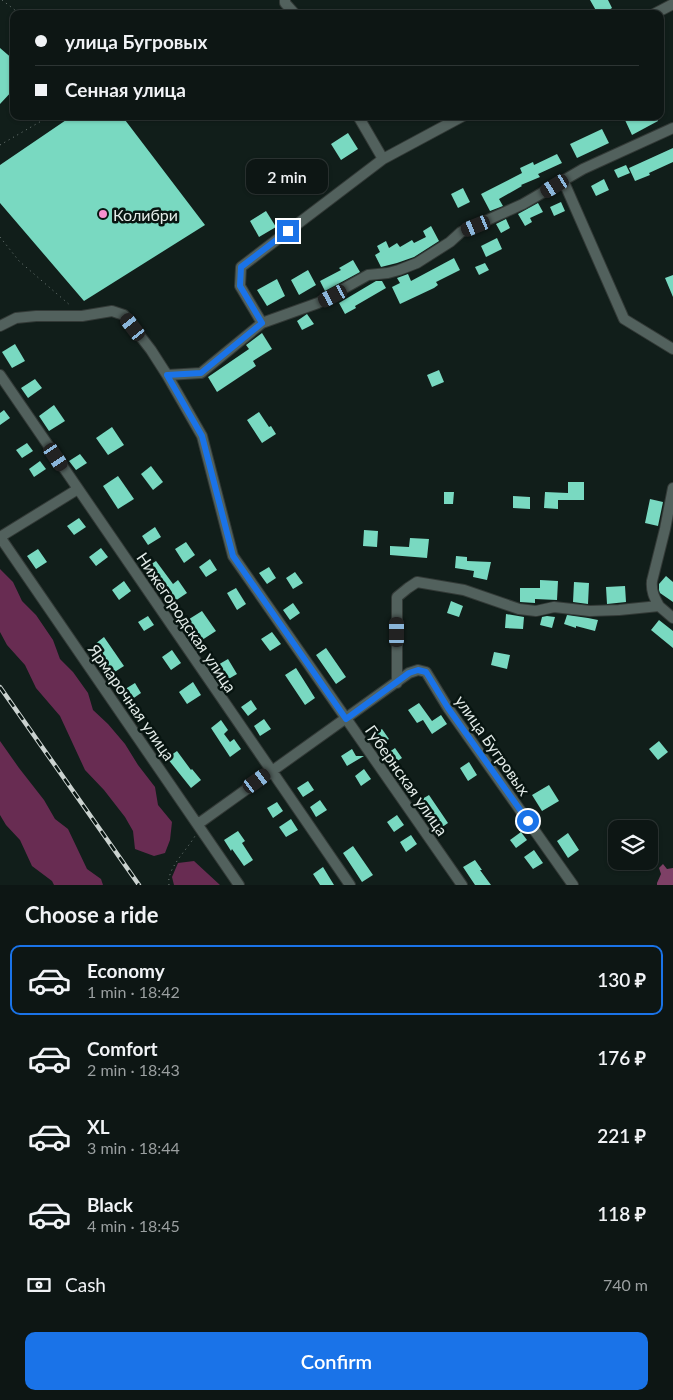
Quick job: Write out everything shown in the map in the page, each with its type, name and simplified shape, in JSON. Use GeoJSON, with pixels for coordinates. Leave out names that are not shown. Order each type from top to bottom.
{"type":"FeatureCollection","features":[{"type":"Feature","properties":{"kind":"street"},"geometry":{"type":"LineString","coordinates":[[662,10],[673,4]]}},
{"type":"Feature","properties":{"kind":"street"},"geometry":{"type":"LineString","coordinates":[[360,120],[383,159]]}},
{"type":"Feature","properties":{"kind":"street"},"geometry":{"type":"LineString","coordinates":[[262,323],[240,286],[241,267],[383,159],[456,120]]}},
{"type":"Feature","properties":{"kind":"street"},"geometry":{"type":"LineString","coordinates":[[167,375],[201,373],[262,323],[318,303],[368,275],[388,273],[417,263],[462,232],[522,204],[582,169],[673,128]]}},
{"type":"Feature","properties":{"kind":"street"},"geometry":{"type":"LineString","coordinates":[[564,180],[624,319],[673,349]]}},
{"type":"Feature","properties":{"kind":"street","name":"Губернская улица"},"geometry":{"type":"LineString","coordinates":[[0,326],[16,318],[36,316],[82,316],[112,310],[124,315],[151,350],[202,436],[233,556],[462,885]]}},
{"type":"Feature","properties":{"kind":"street","name":"Нижегородская улица"},"geometry":{"type":"LineString","coordinates":[[0,375],[350,885]]}},
{"type":"Feature","properties":{"kind":"street"},"geometry":{"type":"LineString","coordinates":[[673,488],[651,589],[659,606],[673,618]]}},
{"type":"Feature","properties":{"kind":"street"},"geometry":{"type":"LineString","coordinates":[[0,537],[78,489]]}},
{"type":"Feature","properties":{"kind":"street","name":"Ярмарочная улица"},"geometry":{"type":"LineString","coordinates":[[0,537],[239,885]]}},
{"type":"Feature","properties":{"kind":"street"},"geometry":{"type":"LineString","coordinates":[[198,824],[271,770],[397,682],[397,598],[417,582],[464,590],[519,609],[536,611],[554,607],[590,611],[659,606]]}},
{"type":"Feature","properties":{"kind":"street","name":"улица Бугровых"},"geometry":{"type":"LineString","coordinates":[[397,682],[409,673],[418,670],[426,672],[448,708],[573,885]]}},
{"type":"Feature","properties":{"kind":"path"},"geometry":{"type":"LineString","coordinates":[[2,0],[15,10]]}},
{"type":"Feature","properties":{"kind":"path"},"geometry":{"type":"LineString","coordinates":[[0,146],[43,120]]}},
{"type":"Feature","properties":{"kind":"path"},"geometry":{"type":"LineString","coordinates":[[0,237],[19,261],[82,316]]}},
{"type":"Feature","properties":{"kind":"path"},"geometry":{"type":"LineString","coordinates":[[166,885],[176,861],[188,848],[196,835],[198,824]]}},
{"type":"Feature","properties":{"kind":"path"},"geometry":{"type":"LineString","coordinates":[[168,880],[169,885]]}},
{"type":"Feature","properties":{"kind":"shaded area"},"geometry":{"type":"Polygon","coordinates":[[[0,569],[13,582],[22,601],[36,615],[53,640],[60,659],[73,672],[88,693],[93,710],[125,744],[155,787],[158,805],[172,822],[170,840],[165,853],[154,856],[135,849],[133,831],[125,817],[104,790],[85,770],[60,716],[36,688],[25,665],[7,645],[0,632],[0,569]]]}},
{"type":"Feature","properties":{"kind":"shaded area"},"geometry":{"type":"Polygon","coordinates":[[[0,741],[44,800],[55,819],[68,829],[87,869],[101,879],[103,885],[54,885],[52,881],[32,866],[20,840],[6,825],[0,815],[0,741]]]}},
{"type":"Feature","properties":{"kind":"shaded area"},"geometry":{"type":"Polygon","coordinates":[[[194,861],[220,885],[174,885],[172,877],[178,863],[194,861]]]}},
{"type":"Feature","properties":{"kind":"shaded area"},"geometry":{"type":"Polygon","coordinates":[[[663,864],[667,869],[673,868],[673,885],[657,885],[661,874],[659,868],[663,864]]]}},
{"type":"Feature","properties":{"kind":"building"},"geometry":{"type":"Polygon","coordinates":[[[590,0],[608,0],[612,8],[609,10],[596,10],[590,0]]]}},
{"type":"Feature","properties":{"kind":"building"},"geometry":{"type":"Polygon","coordinates":[[[0,48],[10,57],[10,93],[0,104],[0,48]]]}},
{"type":"Feature","properties":{"kind":"building","name":"Колибри"},"geometry":{"type":"Polygon","coordinates":[[[66,120],[125,120],[205,225],[84,301],[0,203],[0,165],[66,120]]]}},
{"type":"Feature","properties":{"kind":"building"},"geometry":{"type":"Polygon","coordinates":[[[625,120],[658,120],[658,121],[632,135],[625,120]]]}},
{"type":"Feature","properties":{"kind":"building"},"geometry":{"type":"Polygon","coordinates":[[[602,129],[609,143],[577,158],[570,144],[602,129]]]}},
{"type":"Feature","properties":{"kind":"building"},"geometry":{"type":"Polygon","coordinates":[[[348,133],[358,149],[341,160],[331,144],[348,133]]]}},
{"type":"Feature","properties":{"kind":"building"},"geometry":{"type":"Polygon","coordinates":[[[673,148],[673,162],[635,181],[629,168],[673,148]]]}},
{"type":"Feature","properties":{"kind":"building"},"geometry":{"type":"Polygon","coordinates":[[[557,154],[562,163],[538,174],[540,177],[521,185],[499,199],[503,206],[490,211],[481,194],[522,173],[520,168],[533,162],[534,165],[557,154]]]}},
{"type":"Feature","properties":{"kind":"building"},"geometry":{"type":"Polygon","coordinates":[[[626,165],[630,173],[618,178],[614,170],[626,165]]]}},
{"type":"Feature","properties":{"kind":"building"},"geometry":{"type":"Polygon","coordinates":[[[604,179],[609,190],[596,196],[591,186],[604,179]]]}},
{"type":"Feature","properties":{"kind":"building"},"geometry":{"type":"Polygon","coordinates":[[[463,188],[470,202],[458,208],[451,194],[463,188]]]}},
{"type":"Feature","properties":{"kind":"building"},"geometry":{"type":"Polygon","coordinates":[[[561,202],[565,211],[554,216],[550,207],[561,202]]]}},
{"type":"Feature","properties":{"kind":"building"},"geometry":{"type":"Polygon","coordinates":[[[538,203],[543,212],[530,218],[532,222],[525,226],[518,214],[538,203]]]}},
{"type":"Feature","properties":{"kind":"building"},"geometry":{"type":"Polygon","coordinates":[[[266,211],[276,227],[259,237],[250,221],[266,211]]]}},
{"type":"Feature","properties":{"kind":"building"},"geometry":{"type":"Polygon","coordinates":[[[506,219],[510,228],[501,233],[496,224],[506,219]]]}},
{"type":"Feature","properties":{"kind":"building"},"geometry":{"type":"Polygon","coordinates":[[[431,226],[439,241],[414,257],[381,267],[375,255],[380,252],[377,246],[386,241],[389,248],[397,243],[400,247],[412,240],[414,243],[426,237],[423,231],[431,226]]]}},
{"type":"Feature","properties":{"kind":"building"},"geometry":{"type":"Polygon","coordinates":[[[497,238],[502,249],[486,257],[481,246],[497,238]]]}},
{"type":"Feature","properties":{"kind":"building"},"geometry":{"type":"Polygon","coordinates":[[[454,258],[460,270],[436,282],[438,285],[434,288],[400,304],[392,287],[400,283],[397,278],[408,274],[411,281],[454,258]]]}},
{"type":"Feature","properties":{"kind":"building"},"geometry":{"type":"Polygon","coordinates":[[[353,260],[360,272],[325,291],[320,281],[341,270],[339,268],[353,260]]]}},
{"type":"Feature","properties":{"kind":"building"},"geometry":{"type":"Polygon","coordinates":[[[485,263],[489,270],[479,275],[475,267],[485,263]]]}},
{"type":"Feature","properties":{"kind":"building"},"geometry":{"type":"Polygon","coordinates":[[[308,270],[316,285],[299,295],[291,280],[308,270]]]}},
{"type":"Feature","properties":{"kind":"building"},"geometry":{"type":"Polygon","coordinates":[[[673,275],[673,297],[665,278],[673,275]]]}},
{"type":"Feature","properties":{"kind":"building"},"geometry":{"type":"Polygon","coordinates":[[[277,279],[285,296],[267,306],[257,290],[277,279]]]}},
{"type":"Feature","properties":{"kind":"building"},"geometry":{"type":"Polygon","coordinates":[[[376,281],[382,281],[386,288],[345,314],[339,303],[376,281]]]}},
{"type":"Feature","properties":{"kind":"building"},"geometry":{"type":"Polygon","coordinates":[[[307,314],[314,324],[302,330],[297,321],[307,314]]]}},
{"type":"Feature","properties":{"kind":"building"},"geometry":{"type":"Polygon","coordinates":[[[262,333],[272,349],[253,361],[256,366],[217,392],[208,377],[249,349],[246,345],[262,333]]]}},
{"type":"Feature","properties":{"kind":"building"},"geometry":{"type":"Polygon","coordinates":[[[15,344],[25,361],[12,368],[2,352],[15,344]]]}},
{"type":"Feature","properties":{"kind":"building"},"geometry":{"type":"Polygon","coordinates":[[[439,370],[444,382],[432,387],[427,375],[439,370]]]}},
{"type":"Feature","properties":{"kind":"building"},"geometry":{"type":"Polygon","coordinates":[[[35,379],[42,388],[28,398],[21,388],[35,379]]]}},
{"type":"Feature","properties":{"kind":"building"},"geometry":{"type":"Polygon","coordinates":[[[54,405],[65,421],[49,431],[39,416],[54,405]]]}},
{"type":"Feature","properties":{"kind":"building"},"geometry":{"type":"Polygon","coordinates":[[[4,410],[10,418],[0,425],[0,413],[4,410]]]}},
{"type":"Feature","properties":{"kind":"building"},"geometry":{"type":"Polygon","coordinates":[[[259,412],[276,434],[262,443],[247,420],[259,412]]]}},
{"type":"Feature","properties":{"kind":"building"},"geometry":{"type":"Polygon","coordinates":[[[112,427],[124,445],[108,455],[96,438],[112,427]]]}},
{"type":"Feature","properties":{"kind":"building"},"geometry":{"type":"Polygon","coordinates":[[[27,443],[33,451],[22,458],[16,450],[27,443]]]}},
{"type":"Feature","properties":{"kind":"building"},"geometry":{"type":"Polygon","coordinates":[[[80,454],[87,463],[76,470],[69,461],[80,454]]]}},
{"type":"Feature","properties":{"kind":"building"},"geometry":{"type":"Polygon","coordinates":[[[40,461],[46,469],[34,477],[29,469],[40,461]]]}},
{"type":"Feature","properties":{"kind":"building"},"geometry":{"type":"Polygon","coordinates":[[[151,466],[163,482],[153,490],[141,474],[151,466]]]}},
{"type":"Feature","properties":{"kind":"building"},"geometry":{"type":"Polygon","coordinates":[[[118,476],[134,499],[118,509],[103,486],[118,476]]]}},
{"type":"Feature","properties":{"kind":"building"},"geometry":{"type":"Polygon","coordinates":[[[568,482],[584,482],[584,500],[558,500],[558,509],[544,508],[545,492],[568,493],[568,482]]]}},
{"type":"Feature","properties":{"kind":"building"},"geometry":{"type":"Polygon","coordinates":[[[444,492],[454,492],[453,504],[444,504],[444,492]]]}},
{"type":"Feature","properties":{"kind":"building"},"geometry":{"type":"Polygon","coordinates":[[[513,496],[530,497],[530,509],[513,508],[513,496]]]}},
{"type":"Feature","properties":{"kind":"building"},"geometry":{"type":"Polygon","coordinates":[[[650,499],[663,502],[658,526],[645,523],[650,499]]]}},
{"type":"Feature","properties":{"kind":"building"},"geometry":{"type":"Polygon","coordinates":[[[79,518],[86,527],[74,535],[67,526],[79,518]]]}},
{"type":"Feature","properties":{"kind":"building"},"geometry":{"type":"Polygon","coordinates":[[[155,527],[161,537],[148,545],[142,536],[155,527]]]}},
{"type":"Feature","properties":{"kind":"building"},"geometry":{"type":"Polygon","coordinates":[[[364,530],[378,531],[377,547],[363,546],[364,530]]]}},
{"type":"Feature","properties":{"kind":"building"},"geometry":{"type":"Polygon","coordinates":[[[410,538],[429,539],[427,558],[390,555],[390,546],[409,547],[410,538]]]}},
{"type":"Feature","properties":{"kind":"building"},"geometry":{"type":"Polygon","coordinates":[[[186,542],[195,555],[184,563],[175,549],[186,542]]]}},
{"type":"Feature","properties":{"kind":"building"},"geometry":{"type":"Polygon","coordinates":[[[101,548],[108,557],[96,566],[89,557],[101,548]]]}},
{"type":"Feature","properties":{"kind":"building"},"geometry":{"type":"Polygon","coordinates":[[[38,549],[47,562],[36,569],[27,556],[38,549]]]}},
{"type":"Feature","properties":{"kind":"building"},"geometry":{"type":"Polygon","coordinates":[[[456,556],[467,557],[467,561],[491,562],[487,580],[473,577],[474,571],[455,568],[456,556]]]}},
{"type":"Feature","properties":{"kind":"building"},"geometry":{"type":"Polygon","coordinates":[[[210,559],[217,570],[206,577],[199,567],[210,559]]]}},
{"type":"Feature","properties":{"kind":"building"},"geometry":{"type":"Polygon","coordinates":[[[156,561],[173,584],[178,580],[187,593],[172,603],[159,584],[156,586],[144,569],[156,561]]]}},
{"type":"Feature","properties":{"kind":"building"},"geometry":{"type":"Polygon","coordinates":[[[269,567],[276,578],[267,584],[259,573],[269,567]]]}},
{"type":"Feature","properties":{"kind":"building"},"geometry":{"type":"Polygon","coordinates":[[[295,572],[303,583],[293,589],[286,578],[295,572]]]}},
{"type":"Feature","properties":{"kind":"building"},"geometry":{"type":"Polygon","coordinates":[[[666,576],[673,582],[673,602],[660,593],[659,590],[659,584],[666,576]]]}},
{"type":"Feature","properties":{"kind":"building"},"geometry":{"type":"Polygon","coordinates":[[[540,580],[558,581],[557,600],[535,599],[535,603],[520,602],[520,588],[540,588],[540,580]]]}},
{"type":"Feature","properties":{"kind":"building"},"geometry":{"type":"Polygon","coordinates":[[[124,581],[131,591],[119,600],[112,590],[124,581]]]}},
{"type":"Feature","properties":{"kind":"building"},"geometry":{"type":"Polygon","coordinates":[[[574,582],[589,583],[588,604],[573,602],[574,582]]]}},
{"type":"Feature","properties":{"kind":"building"},"geometry":{"type":"Polygon","coordinates":[[[625,586],[626,602],[607,604],[606,587],[625,586]]]}},
{"type":"Feature","properties":{"kind":"building"},"geometry":{"type":"Polygon","coordinates":[[[236,588],[246,604],[237,610],[227,593],[236,588]]]}},
{"type":"Feature","properties":{"kind":"building"},"geometry":{"type":"Polygon","coordinates":[[[451,601],[463,606],[459,617],[447,613],[451,601]]]}},
{"type":"Feature","properties":{"kind":"building"},"geometry":{"type":"Polygon","coordinates":[[[293,603],[300,613],[290,620],[283,610],[293,603]]]}},
{"type":"Feature","properties":{"kind":"building"},"geometry":{"type":"Polygon","coordinates":[[[202,611],[216,631],[202,640],[186,621],[202,611]]]}},
{"type":"Feature","properties":{"kind":"building"},"geometry":{"type":"Polygon","coordinates":[[[506,614],[524,617],[523,629],[505,628],[506,614]]]}},
{"type":"Feature","properties":{"kind":"building"},"geometry":{"type":"Polygon","coordinates":[[[567,615],[598,620],[595,631],[564,624],[567,615]]]}},
{"type":"Feature","properties":{"kind":"building"},"geometry":{"type":"Polygon","coordinates":[[[148,616],[154,625],[144,631],[138,622],[148,616]]]}},
{"type":"Feature","properties":{"kind":"building"},"geometry":{"type":"Polygon","coordinates":[[[542,617],[555,617],[552,628],[540,625],[542,617]]]}},
{"type":"Feature","properties":{"kind":"building"},"geometry":{"type":"Polygon","coordinates":[[[659,620],[673,631],[673,648],[651,630],[659,620]]]}},
{"type":"Feature","properties":{"kind":"building"},"geometry":{"type":"Polygon","coordinates":[[[272,632],[281,644],[270,651],[261,639],[272,632]]]}},
{"type":"Feature","properties":{"kind":"building"},"geometry":{"type":"Polygon","coordinates":[[[104,637],[124,666],[110,675],[90,648],[104,637]]]}},
{"type":"Feature","properties":{"kind":"building"},"geometry":{"type":"Polygon","coordinates":[[[326,648],[346,677],[336,684],[316,655],[326,648]]]}},
{"type":"Feature","properties":{"kind":"building"},"geometry":{"type":"Polygon","coordinates":[[[172,650],[181,663],[171,670],[162,657],[172,650]]]}},
{"type":"Feature","properties":{"kind":"building"},"geometry":{"type":"Polygon","coordinates":[[[494,652],[510,655],[507,669],[491,665],[494,652]]]}},
{"type":"Feature","properties":{"kind":"building"},"geometry":{"type":"Polygon","coordinates":[[[228,659],[237,674],[225,681],[216,666],[228,659]]]}},
{"type":"Feature","properties":{"kind":"building"},"geometry":{"type":"Polygon","coordinates":[[[296,668],[315,698],[305,705],[285,675],[296,668]]]}},
{"type":"Feature","properties":{"kind":"building"},"geometry":{"type":"Polygon","coordinates":[[[193,682],[201,695],[187,704],[179,692],[193,682]]]}},
{"type":"Feature","properties":{"kind":"building"},"geometry":{"type":"Polygon","coordinates":[[[135,683],[141,693],[128,702],[122,691],[135,683]]]}},
{"type":"Feature","properties":{"kind":"building"},"geometry":{"type":"Polygon","coordinates":[[[251,700],[257,709],[248,716],[241,707],[251,700]]]}},
{"type":"Feature","properties":{"kind":"building"},"geometry":{"type":"Polygon","coordinates":[[[419,703],[432,721],[441,715],[447,724],[432,734],[423,720],[417,723],[408,710],[419,703]]]}},
{"type":"Feature","properties":{"kind":"building"},"geometry":{"type":"Polygon","coordinates":[[[264,719],[271,729],[260,736],[254,726],[264,719]]]}},
{"type":"Feature","properties":{"kind":"building"},"geometry":{"type":"Polygon","coordinates":[[[221,720],[228,730],[224,734],[230,742],[234,739],[241,749],[230,757],[211,728],[221,720]]]}},
{"type":"Feature","properties":{"kind":"building"},"geometry":{"type":"Polygon","coordinates":[[[382,729],[389,739],[378,746],[371,736],[382,729]]]}},
{"type":"Feature","properties":{"kind":"building"},"geometry":{"type":"Polygon","coordinates":[[[659,741],[668,752],[658,760],[649,749],[659,741]]]}},
{"type":"Feature","properties":{"kind":"building"},"geometry":{"type":"Polygon","coordinates":[[[395,748],[402,758],[391,765],[385,755],[395,748]]]}},
{"type":"Feature","properties":{"kind":"building"},"geometry":{"type":"Polygon","coordinates":[[[352,749],[356,756],[364,756],[347,766],[341,756],[352,749]]]}},
{"type":"Feature","properties":{"kind":"building"},"geometry":{"type":"Polygon","coordinates":[[[177,751],[201,780],[191,788],[167,758],[177,751]]]}},
{"type":"Feature","properties":{"kind":"building"},"geometry":{"type":"Polygon","coordinates":[[[469,762],[477,775],[468,781],[460,768],[469,762]]]}},
{"type":"Feature","properties":{"kind":"building"},"geometry":{"type":"Polygon","coordinates":[[[364,769],[371,779],[361,786],[355,776],[364,769]]]}},
{"type":"Feature","properties":{"kind":"building"},"geometry":{"type":"Polygon","coordinates":[[[308,781],[314,790],[303,797],[297,788],[308,781]]]}},
{"type":"Feature","properties":{"kind":"building"},"geometry":{"type":"Polygon","coordinates":[[[549,785],[559,801],[542,811],[532,795],[549,785]]]}},
{"type":"Feature","properties":{"kind":"building"},"geometry":{"type":"Polygon","coordinates":[[[429,795],[448,823],[438,830],[417,802],[429,795]]]}},
{"type":"Feature","properties":{"kind":"building"},"geometry":{"type":"Polygon","coordinates":[[[320,800],[327,810],[316,817],[310,807],[320,800]]]}},
{"type":"Feature","properties":{"kind":"building"},"geometry":{"type":"Polygon","coordinates":[[[277,802],[283,811],[273,818],[267,808],[277,802]]]}},
{"type":"Feature","properties":{"kind":"building"},"geometry":{"type":"Polygon","coordinates":[[[397,815],[404,825],[394,832],[387,822],[397,815]]]}},
{"type":"Feature","properties":{"kind":"building"},"geometry":{"type":"Polygon","coordinates":[[[291,819],[298,830],[286,837],[279,827],[291,819]]]}},
{"type":"Feature","properties":{"kind":"building"},"geometry":{"type":"Polygon","coordinates":[[[238,831],[245,841],[242,843],[253,860],[244,866],[224,840],[238,831]]]}},
{"type":"Feature","properties":{"kind":"building"},"geometry":{"type":"Polygon","coordinates":[[[521,832],[527,840],[516,848],[510,840],[521,832]]]}},
{"type":"Feature","properties":{"kind":"building"},"geometry":{"type":"Polygon","coordinates":[[[568,833],[579,850],[568,858],[557,841],[568,833]]]}},
{"type":"Feature","properties":{"kind":"building"},"geometry":{"type":"Polygon","coordinates":[[[411,835],[417,844],[406,852],[400,842],[411,835]]]}},
{"type":"Feature","properties":{"kind":"building"},"geometry":{"type":"Polygon","coordinates":[[[353,846],[373,875],[362,882],[343,853],[353,846]]]}},
{"type":"Feature","properties":{"kind":"building"},"geometry":{"type":"Polygon","coordinates":[[[534,850],[543,863],[533,869],[524,857],[534,850]]]}},
{"type":"Feature","properties":{"kind":"building"},"geometry":{"type":"Polygon","coordinates":[[[475,860],[491,885],[475,885],[463,867],[475,860]]]}},
{"type":"Feature","properties":{"kind":"building"},"geometry":{"type":"Polygon","coordinates":[[[323,867],[334,885],[320,885],[313,874],[323,867]]]}},
{"type":"Feature","properties":{"kind":"railway"},"geometry":{"type":"LineString","coordinates":[[0,687],[139,885]]}},
{"type":"Feature","properties":{"kind":"place","name":"Колибри"},"geometry":{"type":"Point","coordinates":[103,214]}},
{"type":"Feature","properties":{"kind":"route"},"geometry":{"type":"LineString","coordinates":[[288,231],[241,267],[240,286],[262,323],[201,373],[167,375],[202,436],[233,556],[346,719],[409,673],[418,670],[426,672],[448,708],[528,821]]}}]}
